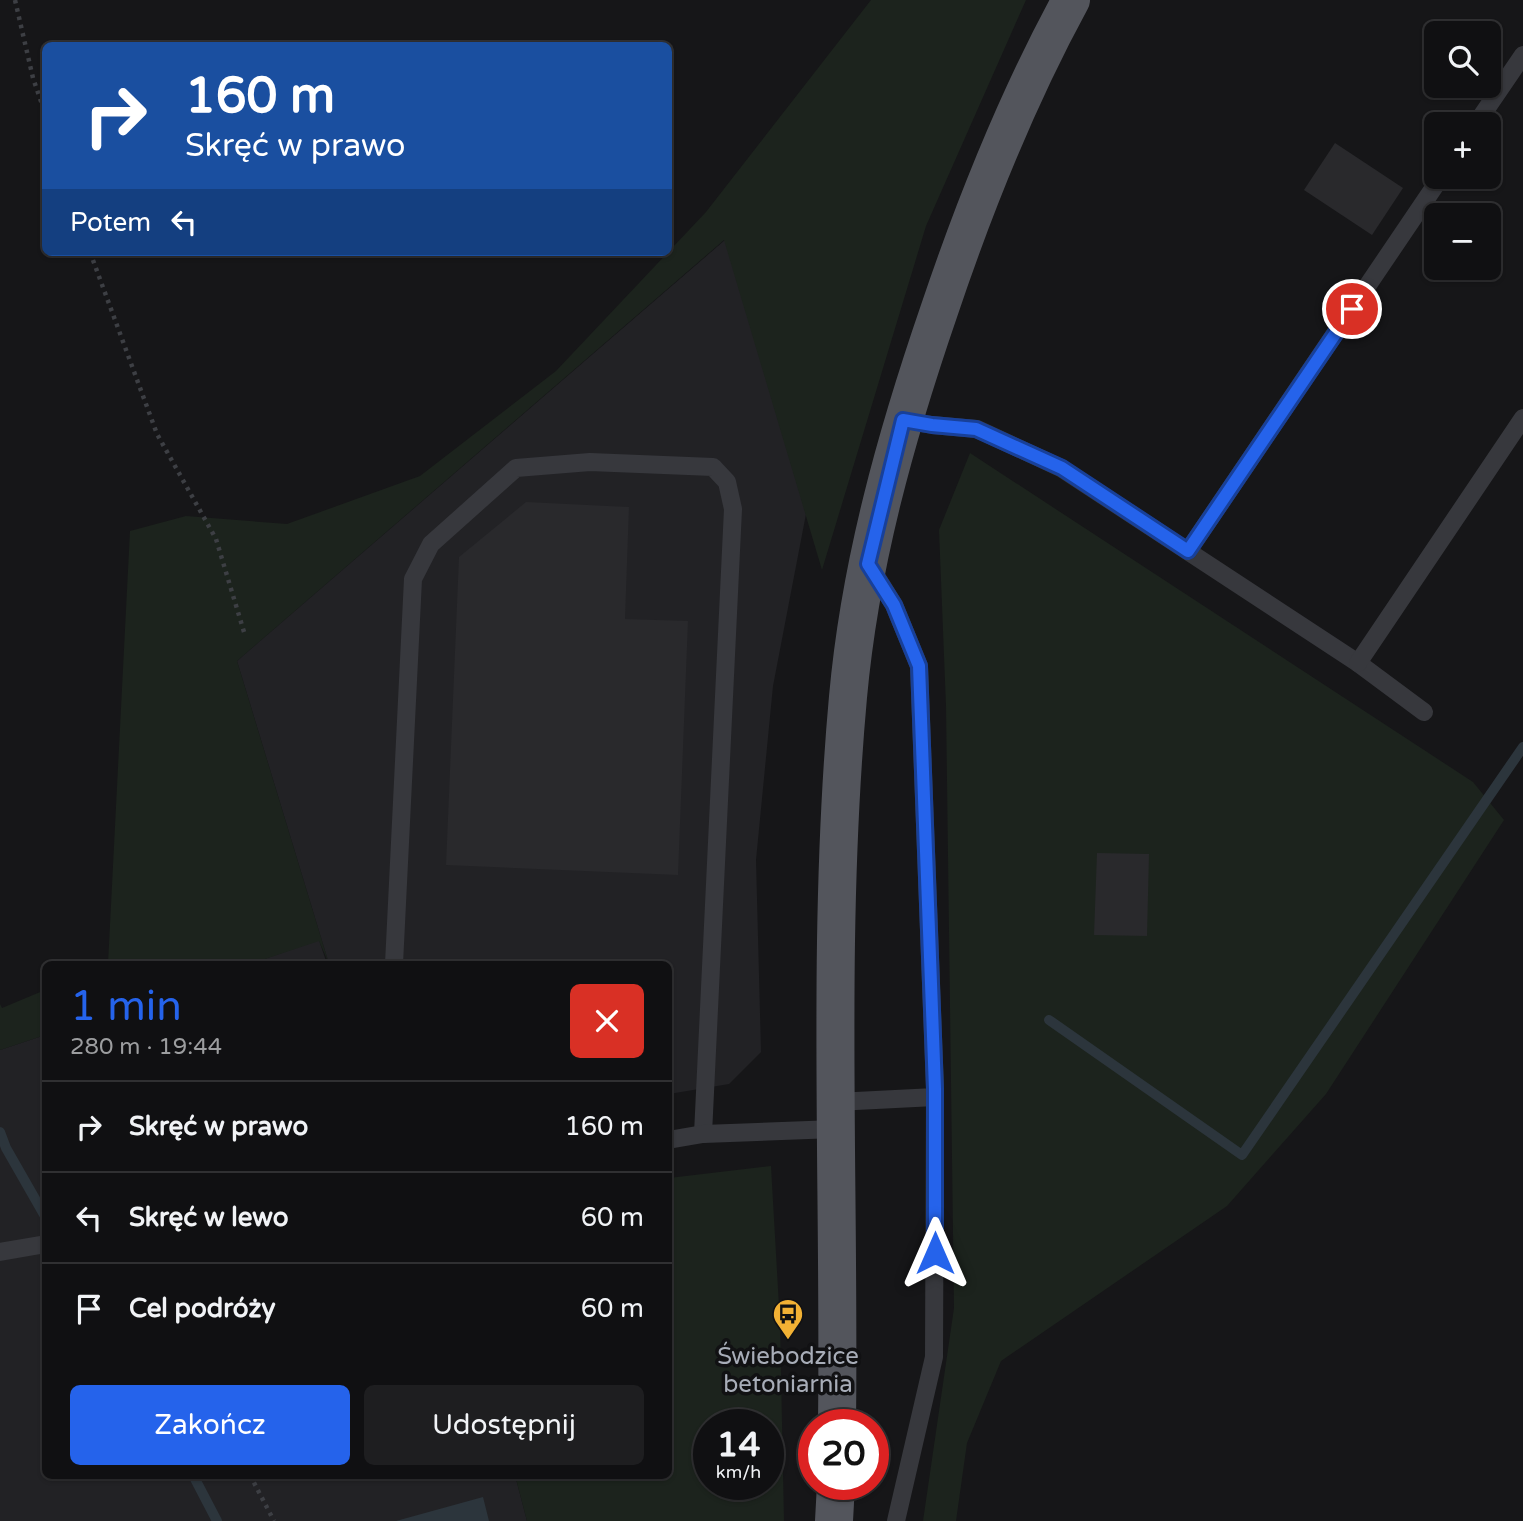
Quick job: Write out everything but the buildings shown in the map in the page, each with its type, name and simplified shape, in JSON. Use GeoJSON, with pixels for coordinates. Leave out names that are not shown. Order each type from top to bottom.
{"type":"FeatureCollection","features":[{"type":"Feature","properties":{"kind":"main road"},"geometry":{"type":"LineString","coordinates":[[837,1409],[835,1116],[839,868],[848,694],[868,564],[903,420],[955,262],[1031,78],[1071,0]]}},
{"type":"Feature","properties":{"kind":"main road"},"geometry":{"type":"LineString","coordinates":[[834,1521],[835,1500]]}},
{"type":"Feature","properties":{"kind":"lane"},"geometry":{"type":"LineString","coordinates":[[1484,112],[1523,55]]}},
{"type":"Feature","properties":{"kind":"lane"},"geometry":{"type":"LineString","coordinates":[[1188,551],[1433,189]]}},
{"type":"Feature","properties":{"kind":"lane"},"geometry":{"type":"LineString","coordinates":[[1358,663],[1523,418]]}},
{"type":"Feature","properties":{"kind":"lane"},"geometry":{"type":"LineString","coordinates":[[903,420],[976,429],[1062,468],[1358,663],[1424,712]]}},
{"type":"Feature","properties":{"kind":"lane"},"geometry":{"type":"LineString","coordinates":[[394,961],[413,579],[431,544],[516,468],[590,462],[713,467],[727,482],[733,509],[703,1134]]}},
{"type":"Feature","properties":{"kind":"lane"},"geometry":{"type":"LineString","coordinates":[[868,564],[894,605],[919,666],[935,1097],[934,1357],[896,1521]]}},
{"type":"Feature","properties":{"kind":"lane"},"geometry":{"type":"LineString","coordinates":[[672,1139],[835,1116],[935,1097]]}},
{"type":"Feature","properties":{"kind":"lane"},"geometry":{"type":"LineString","coordinates":[[0,1252],[42,1245]]}},
{"type":"Feature","properties":{"kind":"path"},"geometry":{"type":"LineString","coordinates":[[15,0],[33,78],[42,104]]}},
{"type":"Feature","properties":{"kind":"path"},"geometry":{"type":"LineString","coordinates":[[91,256],[157,434],[216,539],[244,632]]}},
{"type":"Feature","properties":{"kind":"path"},"geometry":{"type":"LineString","coordinates":[[252,1479],[274,1521]]}},
{"type":"Feature","properties":{"kind":"shaded area"},"geometry":{"type":"Polygon","coordinates":[[[871,0],[1026,0],[926,226],[822,570],[724,240],[237,661],[328,961],[319,941],[259,961],[108,961],[130,531],[186,516],[287,524],[420,476],[556,371],[664,256],[672,256],[672,248],[706,212],[871,0]]]}},
{"type":"Feature","properties":{"kind":"shaded area"},"geometry":{"type":"Polygon","coordinates":[[[725,240],[806,514],[773,686],[756,860],[761,1052],[729,1084],[672,1094],[672,961],[328,961],[237,661],[725,240]]]}},
{"type":"Feature","properties":{"kind":"shaded area"},"geometry":{"type":"Polygon","coordinates":[[[970,453],[1473,782],[1504,820],[1326,1094],[1227,1206],[1001,1361],[967,1443],[956,1521],[923,1521],[954,1308],[946,706],[939,530],[970,453]]]}},
{"type":"Feature","properties":{"kind":"shaded area"},"geometry":{"type":"Polygon","coordinates":[[[319,940],[326,961],[259,961],[319,940]]]}},
{"type":"Feature","properties":{"kind":"shaded area"},"geometry":{"type":"Polygon","coordinates":[[[42,991],[42,1036],[0,1050],[0,1004],[2,1008],[42,991]]]}},
{"type":"Feature","properties":{"kind":"shaded area"},"geometry":{"type":"Polygon","coordinates":[[[42,1036],[42,1479],[516,1479],[527,1521],[0,1521],[0,1050],[42,1036]]]}},
{"type":"Feature","properties":{"kind":"shaded area"},"geometry":{"type":"Polygon","coordinates":[[[771,1166],[782,1409],[693,1409],[693,1500],[784,1500],[784,1521],[527,1521],[516,1479],[672,1479],[672,1178],[771,1166]]]}},
{"type":"Feature","properties":{"kind":"shaded area"},"geometry":{"type":"Polygon","coordinates":[[[483,1497],[489,1521],[396,1521],[483,1497]]]}},
{"type":"Feature","properties":{"kind":"waterway"},"geometry":{"type":"LineString","coordinates":[[1049,1020],[1242,1155],[1523,747]]}},
{"type":"Feature","properties":{"kind":"waterway"},"geometry":{"type":"LineString","coordinates":[[0,1132],[6,1148],[42,1211]]}},
{"type":"Feature","properties":{"kind":"waterway"},"geometry":{"type":"LineString","coordinates":[[195,1479],[217,1521]]}},
{"type":"Feature","properties":{"kind":"place","name":"Świebodzice betoniarnia"},"geometry":{"type":"Point","coordinates":[788,1341]}},
{"type":"Feature","properties":{"kind":"route"},"geometry":{"type":"LineString","coordinates":[[935,1253],[935,1089],[919,666],[894,605],[868,564],[903,420],[976,429],[1062,468],[1188,551],[1352,309]]}}]}
